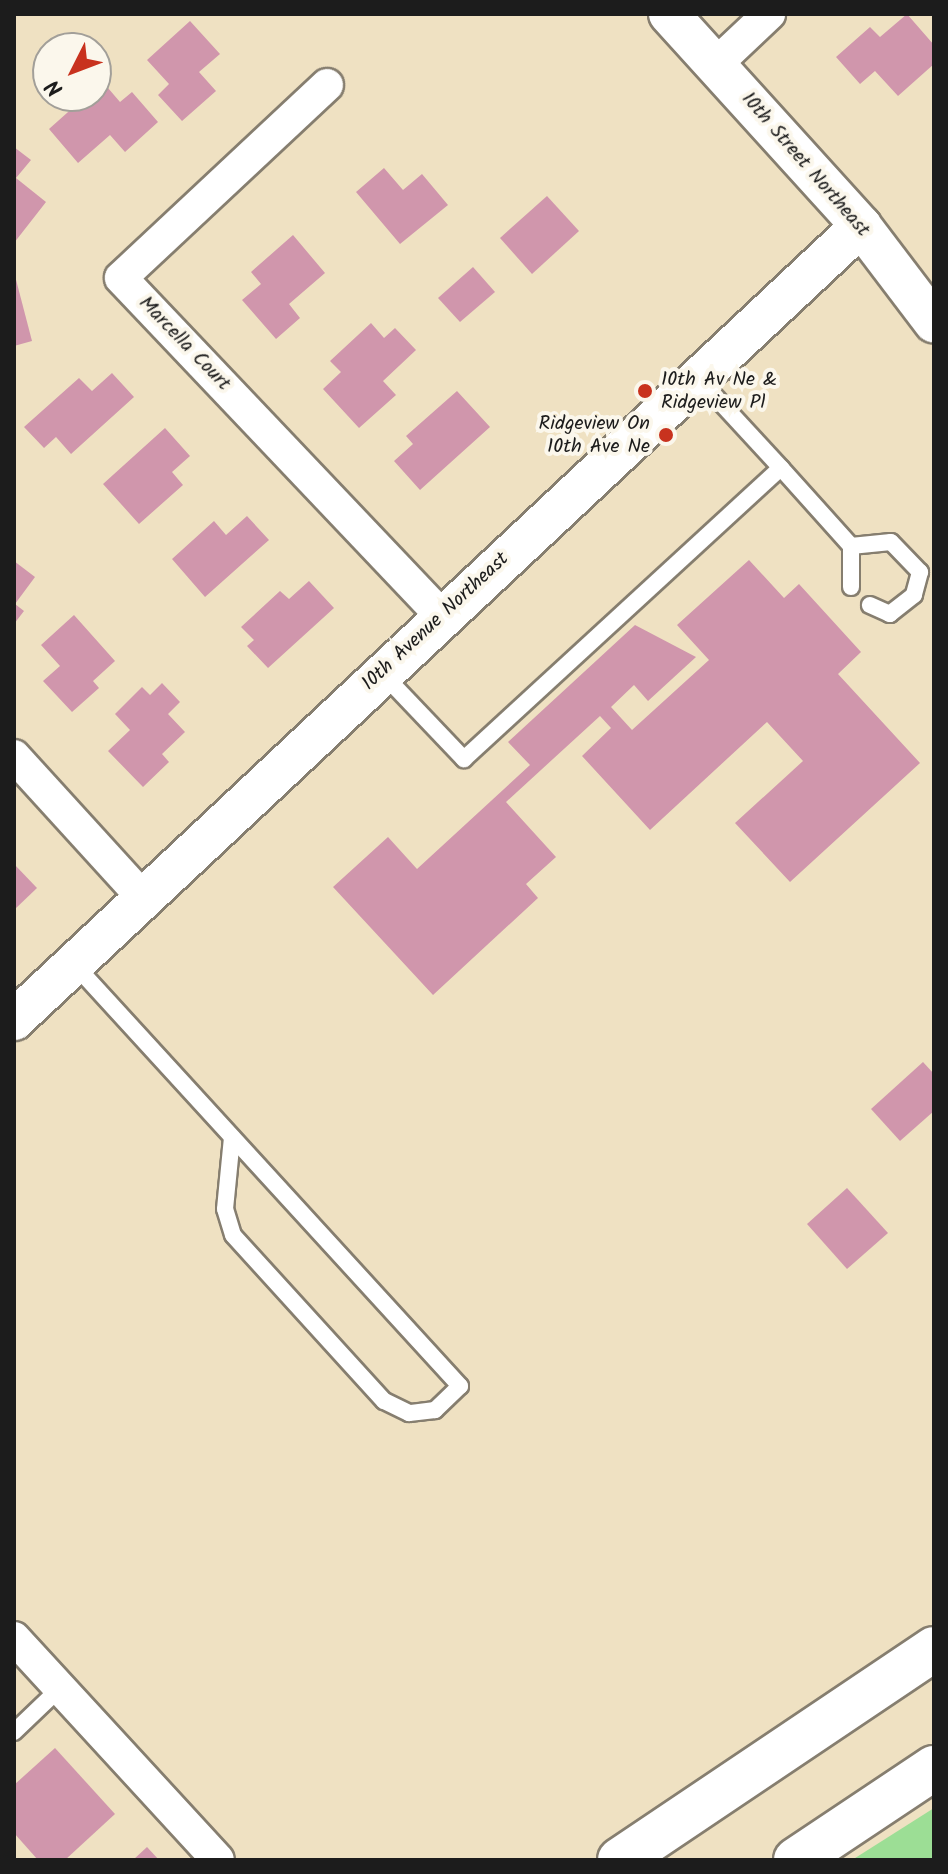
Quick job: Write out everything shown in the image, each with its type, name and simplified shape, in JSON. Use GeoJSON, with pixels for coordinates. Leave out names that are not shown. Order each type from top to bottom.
{"type":"FeatureCollection","features":[{"type":"Feature","properties":{"kind":"highway"},"geometry":{"type":"LineString","coordinates":[[620,1860],[934,1649]]}},
{"type":"Feature","properties":{"kind":"highway"},"geometry":{"type":"LineString","coordinates":[[796,1860],[934,1768]]}},
{"type":"Feature","properties":{"kind":"street","name":"10th Street Northeast"},"geometry":{"type":"LineString","coordinates":[[669,14],[861,226],[934,322]]}},
{"type":"Feature","properties":{"kind":"street"},"geometry":{"type":"LineString","coordinates":[[716,64],[769,14]]}},
{"type":"Feature","properties":{"kind":"street","name":"Marcella Court"},"geometry":{"type":"LineString","coordinates":[[327,85],[121,278],[442,616]]}},
{"type":"Feature","properties":{"kind":"street","name":"10th Avenue Northeast"},"geometry":{"type":"LineString","coordinates":[[14,1020],[861,226]]}},
{"type":"Feature","properties":{"kind":"street"},"geometry":{"type":"LineString","coordinates":[[14,756],[143,898]]}},
{"type":"Feature","properties":{"kind":"street"},"geometry":{"type":"LineString","coordinates":[[14,1638],[218,1860]]}},
{"type":"Feature","properties":{"kind":"lane"},"geometry":{"type":"LineString","coordinates":[[698,377],[851,546],[851,587]]}},
{"type":"Feature","properties":{"kind":"lane"},"geometry":{"type":"LineString","coordinates":[[382,672],[464,759],[781,468]]}},
{"type":"Feature","properties":{"kind":"lane"},"geometry":{"type":"LineString","coordinates":[[851,546],[891,542],[920,572],[914,595],[890,614],[870,605]]}},
{"type":"Feature","properties":{"kind":"lane"},"geometry":{"type":"LineString","coordinates":[[74,964],[460,1386],[435,1410],[409,1413],[384,1401],[233,1235],[225,1209],[232,1137]]}},
{"type":"Feature","properties":{"kind":"lane"},"geometry":{"type":"LineString","coordinates":[[14,1732],[60,1688]]}},
{"type":"Feature","properties":{"kind":"green space"},"geometry":{"type":"Polygon","coordinates":[[[934,1808],[934,1860],[852,1860],[934,1808]]]}},
{"type":"Feature","properties":{"kind":"building"},"geometry":{"type":"Polygon","coordinates":[[[907,14],[934,45],[934,64],[898,96],[875,71],[860,84],[836,57],[870,27],[880,37],[907,14]]]}},
{"type":"Feature","properties":{"kind":"building"},"geometry":{"type":"Polygon","coordinates":[[[190,21],[220,54],[199,72],[216,91],[182,121],[158,95],[169,84],[147,60],[190,21]]]}},
{"type":"Feature","properties":{"kind":"building"},"geometry":{"type":"Polygon","coordinates":[[[132,92],[158,122],[125,152],[110,135],[78,163],[49,129],[68,112],[112,112],[112,93],[120,102],[132,92]]]}},
{"type":"Feature","properties":{"kind":"building"},"geometry":{"type":"Polygon","coordinates":[[[14,147],[31,160],[16,178],[46,202],[14,243],[14,147]]]}},
{"type":"Feature","properties":{"kind":"building"},"geometry":{"type":"Polygon","coordinates":[[[384,168],[403,190],[422,174],[448,205],[400,244],[356,192],[384,168]]]}},
{"type":"Feature","properties":{"kind":"building"},"geometry":{"type":"Polygon","coordinates":[[[547,196],[579,231],[532,274],[500,238],[547,196]]]}},
{"type":"Feature","properties":{"kind":"building"},"geometry":{"type":"Polygon","coordinates":[[[293,235],[325,273],[289,304],[300,318],[276,339],[242,300],[261,284],[251,272],[293,235]]]}},
{"type":"Feature","properties":{"kind":"building"},"geometry":{"type":"Polygon","coordinates":[[[473,267],[495,292],[460,322],[438,298],[473,267]]]}},
{"type":"Feature","properties":{"kind":"building"},"geometry":{"type":"Polygon","coordinates":[[[14,272],[32,341],[14,346],[14,272]]]}},
{"type":"Feature","properties":{"kind":"building"},"geometry":{"type":"Polygon","coordinates":[[[371,323],[384,338],[395,328],[416,350],[383,381],[396,395],[359,428],[323,389],[341,372],[330,361],[371,323]]]}},
{"type":"Feature","properties":{"kind":"building"},"geometry":{"type":"Polygon","coordinates":[[[112,373],[134,397],[71,454],[56,437],[44,448],[24,427],[79,378],[92,391],[112,373]]]}},
{"type":"Feature","properties":{"kind":"building"},"geometry":{"type":"Polygon","coordinates":[[[457,391],[490,427],[420,490],[394,461],[413,444],[406,436],[457,391]]]}},
{"type":"Feature","properties":{"kind":"building"},"geometry":{"type":"Polygon","coordinates":[[[165,428],[190,456],[172,472],[183,485],[139,524],[103,484],[165,428]]]}},
{"type":"Feature","properties":{"kind":"building"},"geometry":{"type":"Polygon","coordinates":[[[247,516],[269,540],[205,597],[172,559],[214,521],[226,535],[247,516]]]}},
{"type":"Feature","properties":{"kind":"building"},"geometry":{"type":"Polygon","coordinates":[[[749,560],[784,598],[799,584],[861,652],[838,674],[920,763],[790,882],[735,823],[803,761],[767,722],[650,830],[582,756],[611,728],[600,716],[506,802],[556,857],[526,884],[538,898],[433,995],[333,887],[388,837],[417,869],[530,765],[508,742],[635,625],[696,657],[648,701],[634,685],[611,707],[632,730],[709,660],[677,625],[749,560]]]}},
{"type":"Feature","properties":{"kind":"building"},"geometry":{"type":"Polygon","coordinates":[[[14,561],[35,577],[15,604],[24,611],[14,624],[14,561]]]}},
{"type":"Feature","properties":{"kind":"building"},"geometry":{"type":"Polygon","coordinates":[[[309,581],[334,608],[268,668],[247,646],[254,640],[241,627],[280,591],[289,599],[309,581]]]}},
{"type":"Feature","properties":{"kind":"building"},"geometry":{"type":"Polygon","coordinates":[[[74,615],[115,661],[93,681],[99,688],[72,712],[43,681],[60,666],[41,645],[74,615]]]}},
{"type":"Feature","properties":{"kind":"building"},"geometry":{"type":"Polygon","coordinates":[[[162,683],[180,702],[168,714],[185,732],[162,754],[169,762],[143,787],[108,751],[130,730],[115,714],[142,687],[150,695],[162,683]]]}},
{"type":"Feature","properties":{"kind":"building"},"geometry":{"type":"Polygon","coordinates":[[[14,864],[37,888],[14,910],[14,864]]]}},
{"type":"Feature","properties":{"kind":"building"},"geometry":{"type":"Polygon","coordinates":[[[923,1062],[934,1074],[934,1111],[900,1141],[871,1109],[923,1062]]]}},
{"type":"Feature","properties":{"kind":"building"},"geometry":{"type":"Polygon","coordinates":[[[847,1188],[888,1233],[847,1269],[807,1224],[847,1188]]]}},
{"type":"Feature","properties":{"kind":"building"},"geometry":{"type":"Polygon","coordinates":[[[55,1748],[115,1814],[65,1860],[38,1860],[14,1833],[14,1785],[55,1748]]]}},
{"type":"Feature","properties":{"kind":"building"},"geometry":{"type":"Polygon","coordinates":[[[147,1847],[159,1860],[133,1860],[147,1847]]]}},
{"type":"Feature","properties":{"kind":"place","name":"10th Av Ne & Ridgeview Pl"},"geometry":{"type":"Point","coordinates":[645,391]}},
{"type":"Feature","properties":{"kind":"place","name":"Ridgeview On 10th Ave Ne"},"geometry":{"type":"Point","coordinates":[666,435]}}]}
